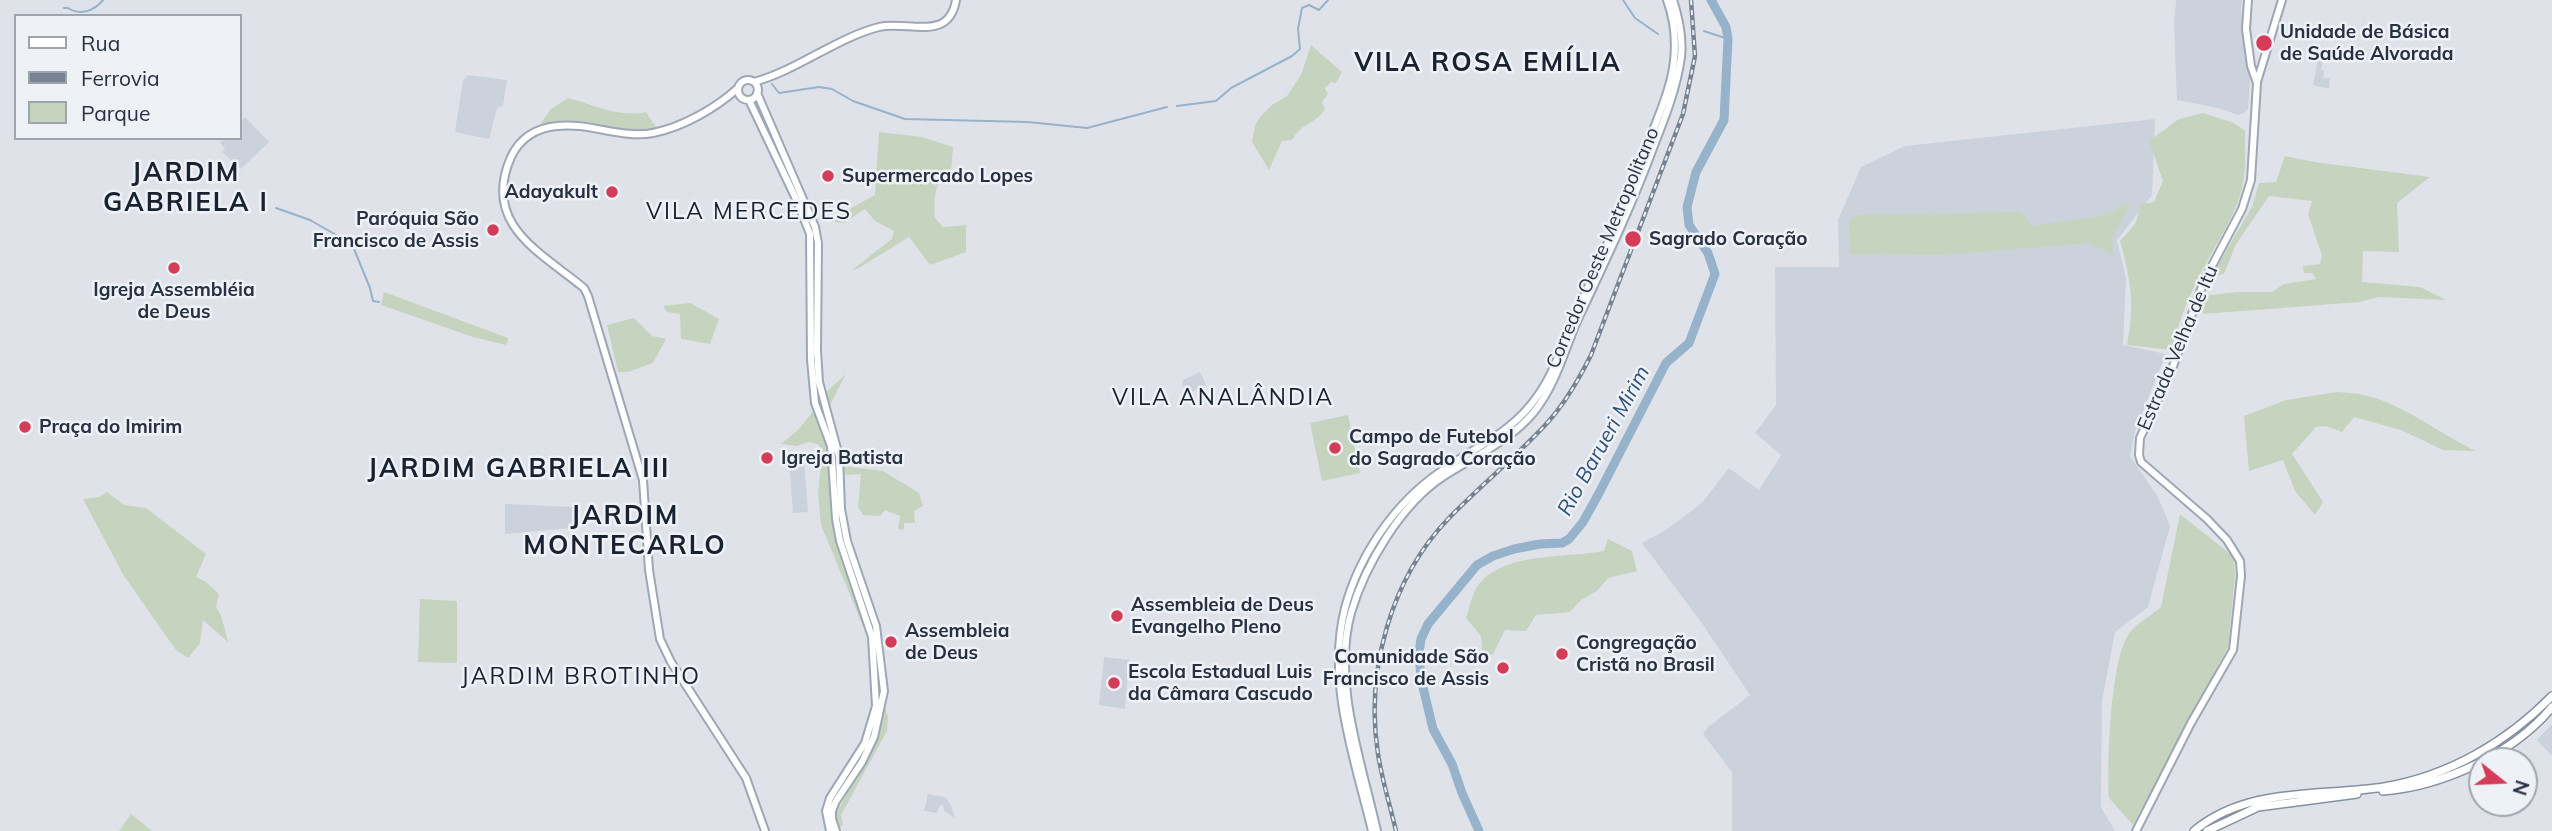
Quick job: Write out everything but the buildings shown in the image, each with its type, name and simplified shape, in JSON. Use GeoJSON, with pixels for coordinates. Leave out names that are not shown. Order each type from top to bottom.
{"type":"FeatureCollection","features":[{"type":"Feature","properties":{"kind":"highway"},"geometry":{"type":"LineString","coordinates":[[2194,831],[2217,815],[2251,801],[2382,787],[2433,774],[2491,746],[2552,696]]}},
{"type":"Feature","properties":{"kind":"highway"},"geometry":{"type":"LineString","coordinates":[[2207,831],[2258,807],[2392,790],[2438,780],[2508,745],[2543,718],[2552,707]]}},
{"type":"Feature","properties":{"kind":"main road"},"geometry":{"type":"LineString","coordinates":[[723,101],[745,80],[754,82],[768,78],[872,29],[888,25],[925,28],[941,24],[950,17],[956,0]]}},
{"type":"Feature","properties":{"kind":"main road","name":"Corredor Oeste Metropolitano"},"geometry":{"type":"LineString","coordinates":[[1385,534],[1418,490],[1438,472],[1490,442],[1513,424],[1528,409],[1557,364],[1569,327],[1638,172],[1667,90],[1674,55],[1675,31],[1667,0]]}},
{"type":"Feature","properties":{"kind":"main road"},"geometry":{"type":"LineString","coordinates":[[1375,831],[1345,685],[1351,615],[1362,582],[1385,534],[1441,478],[1507,437],[1533,413],[1558,374],[1641,180],[1674,92],[1681,45],[1678,16],[1673,0]]}},
{"type":"Feature","properties":{"kind":"main road","name":"Estrada Velha de Itu"},"geometry":{"type":"LineString","coordinates":[[2136,831],[2190,723],[2235,643],[2241,576],[2240,561],[2236,553],[2207,519],[2141,462],[2138,449],[2172,369],[2204,281],[2247,197],[2252,167],[2257,82],[2251,66],[2246,29],[2248,0]]}},
{"type":"Feature","properties":{"kind":"main road"},"geometry":{"type":"LineString","coordinates":[[2257,82],[2282,0]]}},
{"type":"Feature","properties":{"kind":"main road"},"geometry":{"type":"LineString","coordinates":[[1674,55],[1677,59],[1674,92]]}},
{"type":"Feature","properties":{"kind":"main road"},"geometry":{"type":"LineString","coordinates":[[749,100],[768,78]]}},
{"type":"Feature","properties":{"kind":"main road"},"geometry":{"type":"LineString","coordinates":[[754,82],[815,227],[818,243],[819,382],[839,456],[841,509],[847,541],[872,609],[880,650],[884,691],[880,714],[874,737],[862,762],[836,802],[832,819],[836,831]]}},
{"type":"Feature","properties":{"kind":"main road"},"geometry":{"type":"LineString","coordinates":[[738,88],[740,97]]}},
{"type":"Feature","properties":{"kind":"main road"},"geometry":{"type":"LineString","coordinates":[[765,831],[746,778],[671,662],[660,639],[649,570],[643,480],[588,296],[584,288],[523,240],[511,220],[503,192],[507,167],[523,138],[539,130],[568,126],[620,133],[653,133],[674,126],[723,101],[740,97],[749,100],[797,201],[810,234],[811,360],[815,403],[831,446],[840,541],[872,637],[876,706],[865,743],[830,798],[826,811],[830,831]]}},
{"type":"Feature","properties":{"kind":"main road"},"geometry":{"type":"LineString","coordinates":[[1587,290],[1587,302]]}},
{"type":"Feature","properties":{"kind":"shaded area"},"geometry":{"type":"Polygon","coordinates":[[[2176,0],[2242,0],[2241,12],[2250,80],[2248,109],[2244,113],[2238,115],[2177,100],[2174,25],[2176,0]]]}},
{"type":"Feature","properties":{"kind":"shaded area"},"geometry":{"type":"Polygon","coordinates":[[[2318,58],[2323,58],[2321,70],[2324,71],[2323,78],[2330,78],[2329,89],[2313,85],[2318,58]]]}},
{"type":"Feature","properties":{"kind":"shaded area"},"geometry":{"type":"Polygon","coordinates":[[[468,75],[507,80],[503,106],[497,108],[489,139],[455,132],[463,80],[468,75]]]}},
{"type":"Feature","properties":{"kind":"shaded area"},"geometry":{"type":"Polygon","coordinates":[[[245,117],[269,142],[241,169],[222,152],[225,149],[220,143],[223,140],[242,140],[242,120],[245,117]]]}},
{"type":"Feature","properties":{"kind":"shaded area"},"geometry":{"type":"Polygon","coordinates":[[[2155,119],[2152,195],[2117,240],[2126,278],[2123,345],[2166,354],[2135,431],[2130,456],[2158,497],[2170,526],[2148,607],[2115,632],[2102,701],[2101,807],[2115,831],[1732,831],[1732,772],[1703,734],[1708,727],[1750,695],[1701,622],[1642,543],[1666,530],[1702,503],[1729,468],[1759,490],[1781,455],[1755,433],[1776,405],[1775,267],[1839,267],[1838,220],[1861,167],[1905,146],[2155,119]]]}},
{"type":"Feature","properties":{"kind":"shaded area"},"geometry":{"type":"Polygon","coordinates":[[[1200,372],[1206,385],[1189,394],[1182,385],[1183,380],[1200,372]]]}},
{"type":"Feature","properties":{"kind":"shaded area"},"geometry":{"type":"Polygon","coordinates":[[[804,460],[808,512],[793,513],[789,461],[804,460]]]}},
{"type":"Feature","properties":{"kind":"shaded area"},"geometry":{"type":"Polygon","coordinates":[[[505,504],[574,507],[578,518],[577,525],[571,528],[505,534],[505,504]]]}},
{"type":"Feature","properties":{"kind":"shaded area","name":"Escola Estadual Luis da Câmara Cascudo"},"geometry":{"type":"Polygon","coordinates":[[[1104,657],[1129,660],[1125,709],[1099,705],[1104,657]]]}},
{"type":"Feature","properties":{"kind":"shaded area"},"geometry":{"type":"Polygon","coordinates":[[[2552,724],[2552,756],[2537,740],[2552,724]]]}},
{"type":"Feature","properties":{"kind":"shaded area"},"geometry":{"type":"Polygon","coordinates":[[[928,794],[945,797],[955,818],[944,811],[943,805],[939,806],[937,813],[924,811],[928,794]]]}},
{"type":"Feature","properties":{"kind":"green space"},"geometry":{"type":"Polygon","coordinates":[[[1311,45],[1342,72],[1336,83],[1331,82],[1325,88],[1328,94],[1322,102],[1325,109],[1300,129],[1292,140],[1282,141],[1269,170],[1252,142],[1255,126],[1272,105],[1287,96],[1301,75],[1311,45]]]}},
{"type":"Feature","properties":{"kind":"green space"},"geometry":{"type":"Polygon","coordinates":[[[568,98],[617,112],[646,112],[657,129],[625,132],[555,122],[540,124],[551,109],[568,98]]]}},
{"type":"Feature","properties":{"kind":"green space"},"geometry":{"type":"Polygon","coordinates":[[[2203,113],[2234,123],[2245,131],[2245,172],[2240,196],[2193,289],[2171,350],[2127,345],[2131,293],[2120,241],[2135,224],[2142,204],[2154,202],[2163,181],[2149,141],[2179,119],[2203,113]]]}},
{"type":"Feature","properties":{"kind":"green space"},"geometry":{"type":"Polygon","coordinates":[[[879,132],[922,137],[953,147],[951,172],[941,180],[936,192],[935,218],[943,227],[966,225],[966,252],[930,265],[909,237],[852,270],[892,239],[894,231],[875,221],[865,209],[844,223],[828,221],[875,195],[879,132]]]}},
{"type":"Feature","properties":{"kind":"green space"},"geometry":{"type":"Polygon","coordinates":[[[2285,156],[2430,177],[2397,203],[2399,252],[2363,251],[2362,282],[2420,287],[2446,300],[2379,297],[2360,302],[2203,314],[2204,296],[2272,292],[2284,284],[2316,279],[2312,273],[2304,273],[2303,266],[2320,264],[2322,256],[2308,214],[2312,201],[2269,196],[2236,244],[2224,274],[2215,276],[2216,268],[2252,207],[2259,183],[2276,182],[2285,156]]]}},
{"type":"Feature","properties":{"kind":"green space"},"geometry":{"type":"Polygon","coordinates":[[[2131,202],[2112,238],[2113,255],[2089,243],[1941,255],[1850,254],[1849,222],[1854,215],[2021,212],[2032,226],[2102,216],[2131,202]]]}},
{"type":"Feature","properties":{"kind":"green space"},"geometry":{"type":"Polygon","coordinates":[[[384,292],[508,338],[508,341],[506,345],[473,337],[381,305],[384,292]]]}},
{"type":"Feature","properties":{"kind":"green space"},"geometry":{"type":"Polygon","coordinates":[[[690,303],[719,319],[710,344],[681,339],[680,314],[667,312],[663,306],[690,303]]]}},
{"type":"Feature","properties":{"kind":"green space"},"geometry":{"type":"Polygon","coordinates":[[[634,318],[652,336],[666,339],[653,363],[628,372],[618,372],[607,325],[634,318]]]}},
{"type":"Feature","properties":{"kind":"green space"},"geometry":{"type":"Polygon","coordinates":[[[846,374],[828,409],[823,395],[846,374]]]}},
{"type":"Feature","properties":{"kind":"green space"},"geometry":{"type":"Polygon","coordinates":[[[2337,392],[2379,399],[2476,451],[2443,450],[2401,430],[2354,417],[2342,432],[2326,426],[2316,427],[2292,454],[2323,502],[2315,515],[2295,491],[2283,460],[2249,471],[2244,416],[2286,400],[2337,392]]]}},
{"type":"Feature","properties":{"kind":"green space"},"geometry":{"type":"Polygon","coordinates":[[[815,409],[828,445],[834,533],[867,632],[821,525],[818,493],[822,451],[818,444],[808,442],[797,446],[781,444],[798,430],[815,409]]]}},
{"type":"Feature","properties":{"kind":"green space","name":"Campo de Futebol do Sagrado Coração"},"geometry":{"type":"Polygon","coordinates":[[[1348,415],[1360,473],[1322,481],[1310,423],[1348,415]]]}},
{"type":"Feature","properties":{"kind":"green space"},"geometry":{"type":"Polygon","coordinates":[[[844,466],[883,471],[919,493],[923,506],[914,511],[915,523],[904,523],[904,530],[898,529],[900,516],[885,510],[880,516],[862,515],[858,508],[861,474],[845,475],[844,466]]]}},
{"type":"Feature","properties":{"kind":"green space"},"geometry":{"type":"Polygon","coordinates":[[[107,492],[124,505],[146,508],[206,554],[196,577],[205,581],[219,594],[216,607],[221,615],[228,642],[203,620],[200,643],[188,658],[176,650],[124,576],[83,499],[99,497],[107,492]]]}},
{"type":"Feature","properties":{"kind":"green space"},"geometry":{"type":"Polygon","coordinates":[[[2180,514],[2234,557],[2235,576],[2228,647],[2133,825],[2109,798],[2114,685],[2118,662],[2131,631],[2161,607],[2180,514]]]}},
{"type":"Feature","properties":{"kind":"green space"},"geometry":{"type":"Polygon","coordinates":[[[1608,539],[1632,551],[1637,571],[1608,578],[1597,591],[1581,600],[1570,612],[1536,615],[1526,631],[1505,630],[1493,654],[1483,658],[1481,636],[1466,618],[1480,583],[1491,573],[1521,561],[1604,551],[1608,539]]]}},
{"type":"Feature","properties":{"kind":"green space"},"geometry":{"type":"Polygon","coordinates":[[[420,599],[457,601],[457,663],[418,662],[420,599]]]}},
{"type":"Feature","properties":{"kind":"green space"},"geometry":{"type":"Polygon","coordinates":[[[883,701],[888,717],[887,731],[841,815],[841,827],[837,824],[836,814],[878,735],[883,701]]]}},
{"type":"Feature","properties":{"kind":"green space"},"geometry":{"type":"Polygon","coordinates":[[[131,814],[152,831],[119,831],[131,814]]]}},
{"type":"Feature","properties":{"kind":"waterway"},"geometry":{"type":"LineString","coordinates":[[64,8],[77,12],[87,11],[103,0]]}},
{"type":"Feature","properties":{"kind":"waterway"},"geometry":{"type":"LineString","coordinates":[[1177,106],[1216,101],[1231,88],[1292,56],[1300,49],[1298,29],[1302,8],[1309,5],[1319,10],[1328,0]]}},
{"type":"Feature","properties":{"kind":"waterway"},"geometry":{"type":"LineString","coordinates":[[1623,0],[1635,18],[1658,34]]}},
{"type":"Feature","properties":{"kind":"waterway","name":"Rio Barueri Mirim"},"geometry":{"type":"LineString","coordinates":[[1479,831],[1452,764],[1433,729],[1421,679],[1421,639],[1428,624],[1477,565],[1514,549],[1562,543],[1569,539],[1583,522],[1598,495],[1666,363],[1689,343],[1715,274],[1708,253],[1689,225],[1687,207],[1696,172],[1724,120],[1728,39],[1726,27],[1711,0]]}},
{"type":"Feature","properties":{"kind":"waterway"},"geometry":{"type":"LineString","coordinates":[[1704,31],[1728,39]]}},
{"type":"Feature","properties":{"kind":"waterway"},"geometry":{"type":"LineString","coordinates":[[772,84],[779,93],[819,87],[832,89],[853,101],[905,119],[1028,122],[1087,128],[1167,107]]}},
{"type":"Feature","properties":{"kind":"waterway"},"geometry":{"type":"LineString","coordinates":[[276,208],[310,220],[352,244],[373,301],[379,302]]}},
{"type":"Feature","properties":{"kind":"railway"},"geometry":{"type":"LineString","coordinates":[[1396,831],[1378,754],[1375,722],[1379,659],[1387,627],[1398,597],[1429,542],[1449,518],[1548,422],[1572,390],[1591,355],[1683,114],[1695,56],[1691,0]]}},
{"type":"Feature","properties":{"kind":"place","name":"Unidade de Básica de Saúde Alvorada"},"geometry":{"type":"Point","coordinates":[2264,43]}},
{"type":"Feature","properties":{"kind":"place","name":"Supermercado Lopes"},"geometry":{"type":"Point","coordinates":[828,176]}},
{"type":"Feature","properties":{"kind":"place","name":"Adayakult"},"geometry":{"type":"Point","coordinates":[612,192]}},
{"type":"Feature","properties":{"kind":"place","name":"Paróquia São Francisco de Assis"},"geometry":{"type":"Point","coordinates":[493,230]}},
{"type":"Feature","properties":{"kind":"place","name":"Sagrado Coração"},"geometry":{"type":"Point","coordinates":[1633,239]}},
{"type":"Feature","properties":{"kind":"place","name":"Igreja Assembléia de Deus"},"geometry":{"type":"Point","coordinates":[174,268]}},
{"type":"Feature","properties":{"kind":"place","name":"Praça do Imirim"},"geometry":{"type":"Point","coordinates":[25,427]}},
{"type":"Feature","properties":{"kind":"place","name":"Campo de Futebol do Sagrado Coração"},"geometry":{"type":"Point","coordinates":[1335,448]}},
{"type":"Feature","properties":{"kind":"place","name":"Igreja Batista"},"geometry":{"type":"Point","coordinates":[767,458]}},
{"type":"Feature","properties":{"kind":"place","name":"Assembleia de Deus Evangelho Pleno"},"geometry":{"type":"Point","coordinates":[1117,616]}},
{"type":"Feature","properties":{"kind":"place","name":"Assembleia de Deus"},"geometry":{"type":"Point","coordinates":[891,642]}},
{"type":"Feature","properties":{"kind":"place","name":"Congregação Cristã no Brasil"},"geometry":{"type":"Point","coordinates":[1562,654]}},
{"type":"Feature","properties":{"kind":"place","name":"Comunidade São Francisco de Assis"},"geometry":{"type":"Point","coordinates":[1503,668]}},
{"type":"Feature","properties":{"kind":"place","name":"Escola Estadual Luis da Câmara Cascudo"},"geometry":{"type":"Point","coordinates":[1114,683]}},
{"type":"Feature","properties":{"kind":"district","name":"VILA ROSA EMÍLIA"},"geometry":{"type":"Point","coordinates":[1488,63]}},
{"type":"Feature","properties":{"kind":"district","name":"JARDIM GABRIELA I"},"geometry":{"type":"Point","coordinates":[186,188]}},
{"type":"Feature","properties":{"kind":"district","name":"VILA MERCEDES"},"geometry":{"type":"Point","coordinates":[749,212]}},
{"type":"Feature","properties":{"kind":"district","name":"VILA ANALÂNDIA"},"geometry":{"type":"Point","coordinates":[1223,398]}},
{"type":"Feature","properties":{"kind":"district","name":"JARDIM GABRIELA III"},"geometry":{"type":"Point","coordinates":[519,469]}},
{"type":"Feature","properties":{"kind":"district","name":"JARDIM MONTECARLO"},"geometry":{"type":"Point","coordinates":[625,531]}},
{"type":"Feature","properties":{"kind":"district","name":"JARDIM BROTINHO"},"geometry":{"type":"Point","coordinates":[581,677]}}]}
